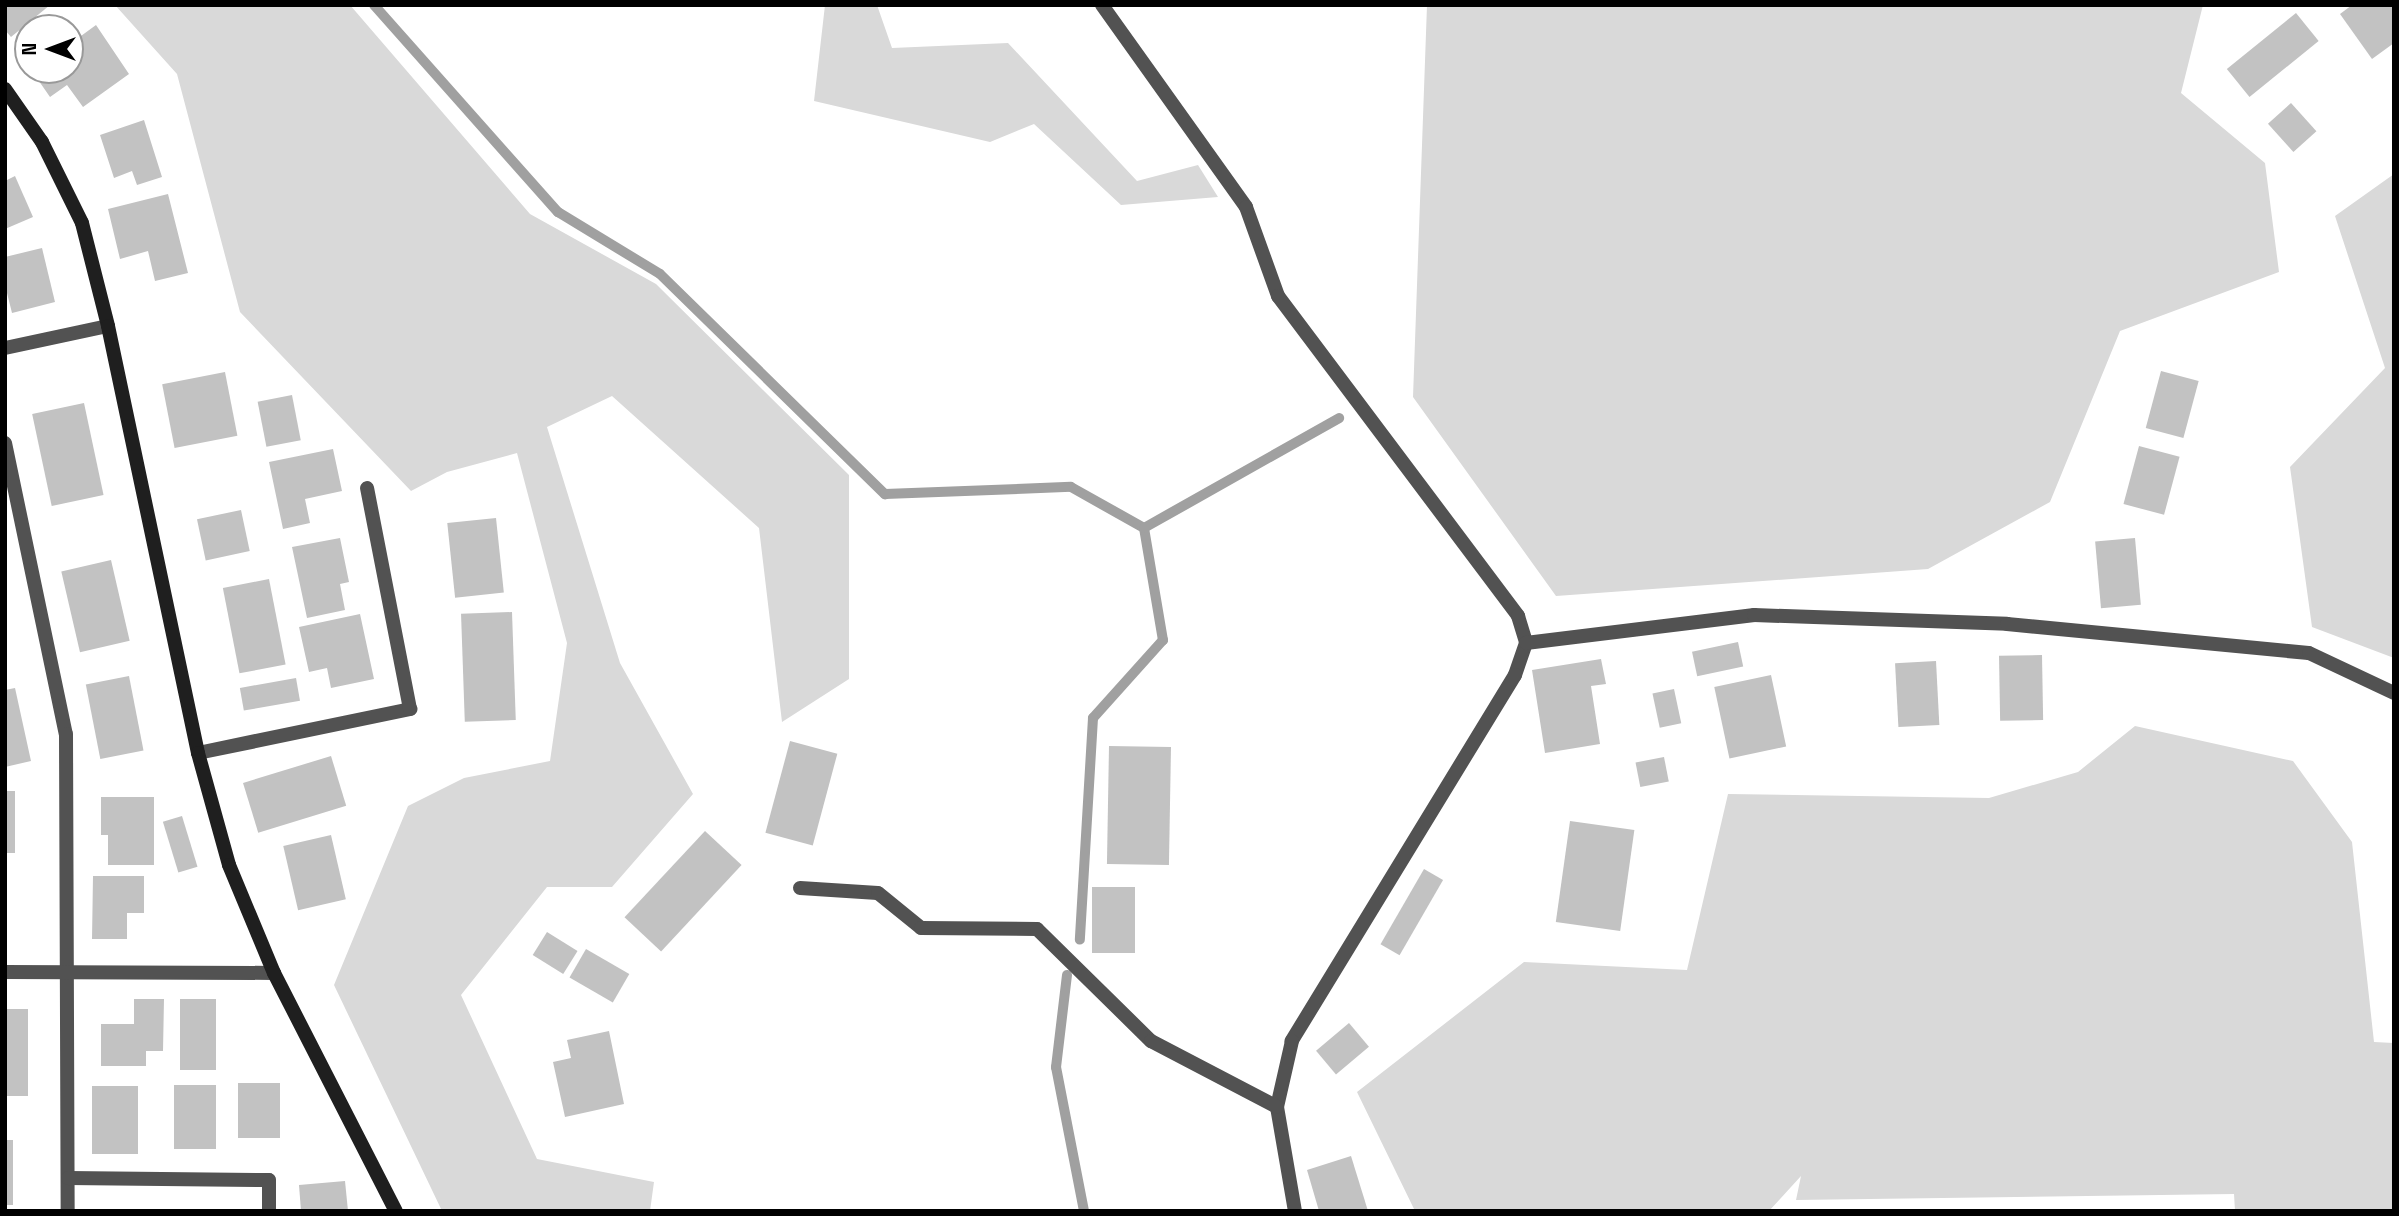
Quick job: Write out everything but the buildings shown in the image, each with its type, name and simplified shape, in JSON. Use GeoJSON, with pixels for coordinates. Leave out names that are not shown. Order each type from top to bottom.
{"type":"FeatureCollection","features":[{"type":"Feature","properties":{"kind":"street"},"geometry":{"type":"LineString","coordinates":[[1102,5],[1246,207],[1278,296],[1518,616],[1526,643],[1515,675],[1292,1041],[1277,1107],[1295,1211]]}},
{"type":"Feature","properties":{"kind":"street"},"geometry":{"type":"LineString","coordinates":[[5,89],[42,142],[82,223],[108,326],[198,753],[229,865],[274,973],[396,1211]]}},
{"type":"Feature","properties":{"kind":"street"},"geometry":{"type":"LineString","coordinates":[[5,348],[108,326]]}},
{"type":"Feature","properties":{"kind":"street"},"geometry":{"type":"LineString","coordinates":[[5,443],[66,734],[68,1211]]}},
{"type":"Feature","properties":{"kind":"street"},"geometry":{"type":"LineString","coordinates":[[198,753],[410,709],[367,488]]}},
{"type":"Feature","properties":{"kind":"street"},"geometry":{"type":"LineString","coordinates":[[1526,643],[1754,615],[2007,624],[2309,653],[2394,693]]}},
{"type":"Feature","properties":{"kind":"street"},"geometry":{"type":"LineString","coordinates":[[800,888],[878,893],[921,928],[1037,929],[1150,1041],[1277,1107]]}},
{"type":"Feature","properties":{"kind":"street"},"geometry":{"type":"LineString","coordinates":[[5,972],[274,973]]}},
{"type":"Feature","properties":{"kind":"street"},"geometry":{"type":"LineString","coordinates":[[68,1178],[269,1180],[269,1211]]}},
{"type":"Feature","properties":{"kind":"shaded area"},"geometry":{"type":"Polygon","coordinates":[[[115,5],[350,5],[530,214],[656,284],[849,475],[849,679],[782,722],[759,528],[612,396],[547,427],[620,663],[693,794],[612,887],[547,887],[461,995],[537,1159],[654,1182],[650,1211],[442,1211],[334,985],[408,806],[464,778],[550,761],[567,643],[517,453],[447,472],[411,491],[240,312],[177,74],[115,5]]]}},
{"type":"Feature","properties":{"kind":"shaded area"},"geometry":{"type":"Polygon","coordinates":[[[825,5],[877,5],[892,48],[1008,43],[1137,181],[1198,165],[1218,197],[1121,205],[1034,124],[990,142],[814,101],[825,5]]]}},
{"type":"Feature","properties":{"kind":"shaded area"},"geometry":{"type":"Polygon","coordinates":[[[1427,5],[2203,5],[2181,93],[2265,163],[2279,272],[2120,331],[2050,502],[1928,569],[1556,596],[1413,397],[1427,5]]]}},
{"type":"Feature","properties":{"kind":"shaded area"},"geometry":{"type":"Polygon","coordinates":[[[2394,174],[2394,658],[2312,627],[2290,467],[2385,368],[2335,216],[2394,174]]]}},
{"type":"Feature","properties":{"kind":"shaded area"},"geometry":{"type":"Polygon","coordinates":[[[2135,726],[2293,761],[2352,842],[2374,1042],[2394,1043],[2394,1211],[2235,1211],[2234,1194],[1796,1200],[1801,1176],[1769,1211],[1415,1211],[1357,1092],[1524,962],[1687,970],[1728,794],[1989,798],[2078,772],[2135,726]]]}},
{"type":"Feature","properties":{"kind":"waterway"},"geometry":{"type":"LineString","coordinates":[[374,5],[558,212],[660,274],[885,494],[1071,487],[1144,528],[1163,640],[1093,718],[1080,940]]}},
{"type":"Feature","properties":{"kind":"waterway"},"geometry":{"type":"LineString","coordinates":[[1144,528],[1339,418]]}},
{"type":"Feature","properties":{"kind":"waterway"},"geometry":{"type":"LineString","coordinates":[[1067,975],[1056,1067],[1084,1211]]}}]}
